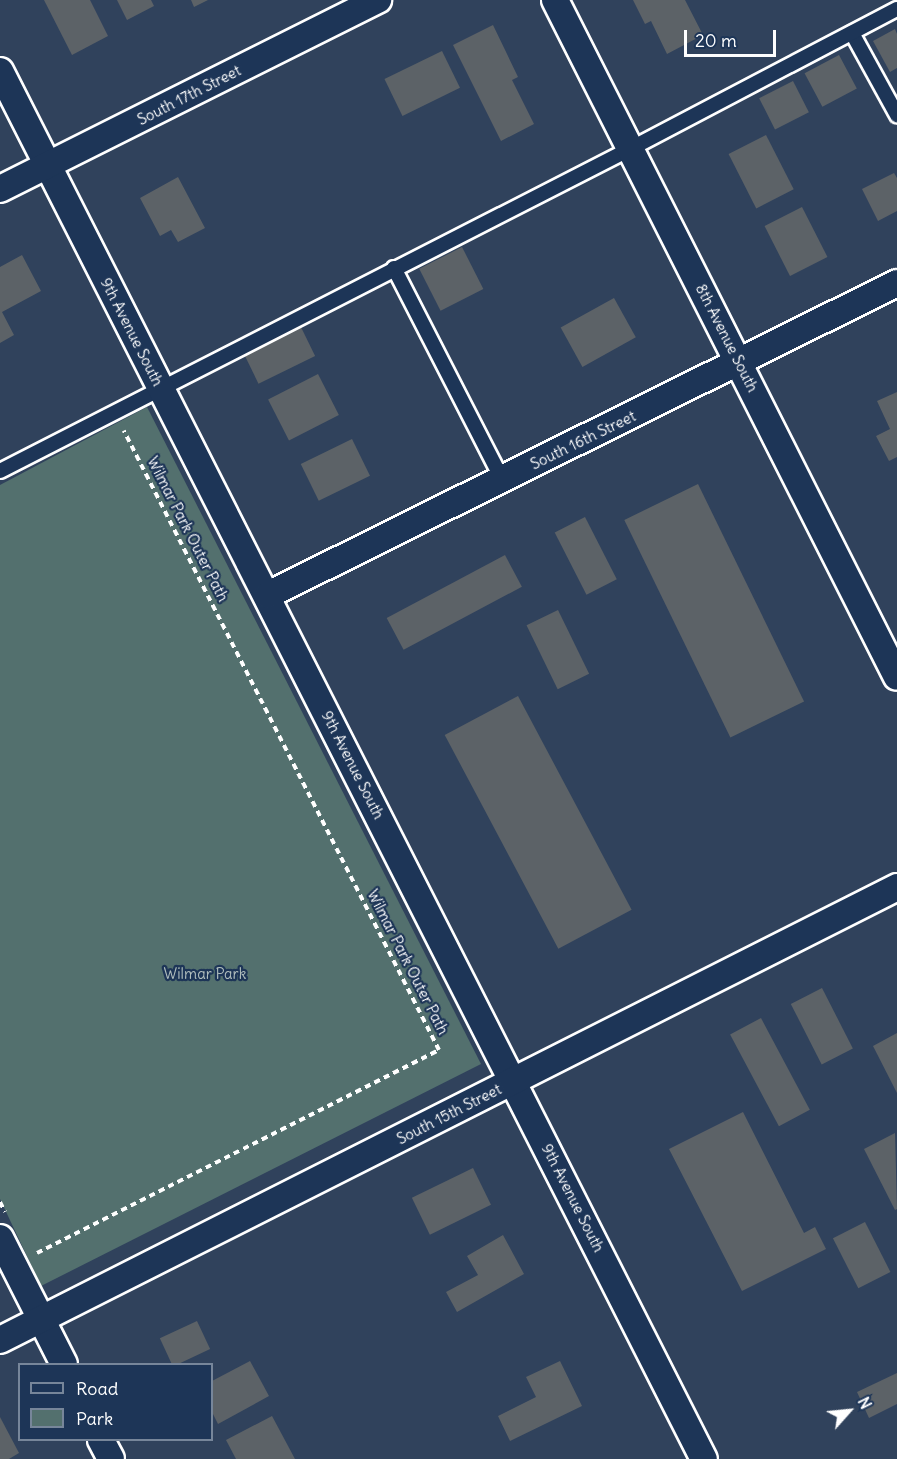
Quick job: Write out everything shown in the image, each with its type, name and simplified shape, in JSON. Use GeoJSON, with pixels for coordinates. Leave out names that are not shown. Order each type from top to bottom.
{"type":"FeatureCollection","features":[{"type":"Feature","properties":{"kind":"street","name":"South 17th Street"},"geometry":{"type":"LineString","coordinates":[[0,189],[378,0]]}},
{"type":"Feature","properties":{"kind":"street","name":"8th Avenue South"},"geometry":{"type":"LineString","coordinates":[[555,0],[897,677]]}},
{"type":"Feature","properties":{"kind":"street","name":"9th Avenue South"},"geometry":{"type":"LineString","coordinates":[[0,71],[268,595],[704,1459]]}},
{"type":"Feature","properties":{"kind":"street","name":"South 16th Street"},"geometry":{"type":"LineString","coordinates":[[268,595],[897,283]]}},
{"type":"Feature","properties":{"kind":"street","name":"South 15th Street"},"geometry":{"type":"LineString","coordinates":[[0,1340],[897,887]]}},
{"type":"Feature","properties":{"kind":"street"},"geometry":{"type":"LineString","coordinates":[[5,1230],[41,1319],[63,1363]]}},
{"type":"Feature","properties":{"kind":"street"},"geometry":{"type":"LineString","coordinates":[[102,1441],[111,1459]]}},
{"type":"Feature","properties":{"kind":"lane"},"geometry":{"type":"LineString","coordinates":[[0,471],[630,149],[897,9]]}},
{"type":"Feature","properties":{"kind":"lane"},"geometry":{"type":"LineString","coordinates":[[852,33],[897,115]]}},
{"type":"Feature","properties":{"kind":"lane"},"geometry":{"type":"LineString","coordinates":[[394,268],[502,479]]}},
{"type":"Feature","properties":{"kind":"path","name":"Wilmar Park Outer Path"},"geometry":{"type":"LineString","coordinates":[[27,1257],[439,1050],[119,420]]}},
{"type":"Feature","properties":{"kind":"path"},"geometry":{"type":"LineString","coordinates":[[0,1202],[5,1230]]}},
{"type":"Feature","properties":{"kind":"green space","name":"Wilmar Park"},"geometry":{"type":"Polygon","coordinates":[[[147,407],[481,1064],[41,1286],[0,1199],[0,485],[147,407]]]}},
{"type":"Feature","properties":{"kind":"building"},"geometry":{"type":"Polygon","coordinates":[[[44,0],[90,0],[108,36],[72,55],[44,0]]]}},
{"type":"Feature","properties":{"kind":"building"},"geometry":{"type":"Polygon","coordinates":[[[117,0],[151,0],[154,6],[127,20],[117,0]]]}},
{"type":"Feature","properties":{"kind":"building"},"geometry":{"type":"Polygon","coordinates":[[[191,0],[208,0],[194,7],[191,0]]]}},
{"type":"Feature","properties":{"kind":"building"},"geometry":{"type":"Polygon","coordinates":[[[633,0],[685,0],[703,35],[667,54],[651,21],[645,24],[633,0]]]}},
{"type":"Feature","properties":{"kind":"building"},"geometry":{"type":"Polygon","coordinates":[[[493,25],[518,77],[512,80],[534,124],[501,141],[453,45],[493,25]]]}},
{"type":"Feature","properties":{"kind":"building"},"geometry":{"type":"Polygon","coordinates":[[[895,29],[897,68],[890,72],[873,41],[895,29]]]}},
{"type":"Feature","properties":{"kind":"building"},"geometry":{"type":"Polygon","coordinates":[[[442,51],[460,88],[402,116],[384,79],[442,51]]]}},
{"type":"Feature","properties":{"kind":"building"},"geometry":{"type":"Polygon","coordinates":[[[839,55],[857,89],[822,107],[805,73],[839,55]]]}},
{"type":"Feature","properties":{"kind":"building"},"geometry":{"type":"Polygon","coordinates":[[[793,81],[809,112],[775,129],[759,98],[793,81]]]}},
{"type":"Feature","properties":{"kind":"building"},"geometry":{"type":"Polygon","coordinates":[[[766,135],[794,189],[756,208],[729,154],[766,135]]]}},
{"type":"Feature","properties":{"kind":"building"},"geometry":{"type":"Polygon","coordinates":[[[894,173],[897,178],[897,211],[878,221],[862,189],[894,173]]]}},
{"type":"Feature","properties":{"kind":"building"},"geometry":{"type":"Polygon","coordinates":[[[178,177],[205,228],[178,242],[171,230],[160,236],[140,198],[178,177]]]}},
{"type":"Feature","properties":{"kind":"building"},"geometry":{"type":"Polygon","coordinates":[[[802,207],[827,257],[790,276],[765,226],[802,207]]]}},
{"type":"Feature","properties":{"kind":"building"},"geometry":{"type":"Polygon","coordinates":[[[462,247],[483,289],[441,311],[419,269],[462,247]]]}},
{"type":"Feature","properties":{"kind":"building"},"geometry":{"type":"Polygon","coordinates":[[[22,255],[41,291],[2,312],[14,335],[0,343],[0,267],[22,255]]]}},
{"type":"Feature","properties":{"kind":"building"},"geometry":{"type":"Polygon","coordinates":[[[614,298],[636,337],[582,367],[561,328],[614,298]]]}},
{"type":"Feature","properties":{"kind":"building"},"geometry":{"type":"Polygon","coordinates":[[[298,321],[315,356],[258,384],[241,349],[298,321]]]}},
{"type":"Feature","properties":{"kind":"building"},"geometry":{"type":"Polygon","coordinates":[[[318,374],[339,415],[289,440],[268,399],[318,374]]]}},
{"type":"Feature","properties":{"kind":"building"},"geometry":{"type":"Polygon","coordinates":[[[897,392],[897,457],[889,461],[876,436],[890,429],[877,401],[897,392]]]}},
{"type":"Feature","properties":{"kind":"building"},"geometry":{"type":"Polygon","coordinates":[[[352,439],[370,476],[319,501],[301,464],[352,439]]]}},
{"type":"Feature","properties":{"kind":"building"},"geometry":{"type":"Polygon","coordinates":[[[698,484],[804,702],[730,737],[624,520],[698,484]]]}},
{"type":"Feature","properties":{"kind":"building"},"geometry":{"type":"Polygon","coordinates":[[[585,517],[617,579],[586,595],[555,532],[585,517]]]}},
{"type":"Feature","properties":{"kind":"building"},"geometry":{"type":"Polygon","coordinates":[[[505,555],[522,587],[404,650],[387,618],[505,555]]]}},
{"type":"Feature","properties":{"kind":"building"},"geometry":{"type":"Polygon","coordinates":[[[558,610],[589,674],[558,689],[527,625],[558,610]]]}},
{"type":"Feature","properties":{"kind":"building"},"geometry":{"type":"Polygon","coordinates":[[[518,696],[632,910],[558,949],[445,735],[518,696]]]}},
{"type":"Feature","properties":{"kind":"building"},"geometry":{"type":"Polygon","coordinates":[[[822,988],[853,1049],[822,1064],[791,1004],[822,988]]]}},
{"type":"Feature","properties":{"kind":"building"},"geometry":{"type":"Polygon","coordinates":[[[761,1018],[810,1110],[779,1126],[730,1034],[761,1018]]]}},
{"type":"Feature","properties":{"kind":"building"},"geometry":{"type":"Polygon","coordinates":[[[897,1033],[897,1093],[873,1046],[897,1033]]]}},
{"type":"Feature","properties":{"kind":"building"},"geometry":{"type":"Polygon","coordinates":[[[743,1112],[804,1233],[815,1227],[826,1249],[742,1291],[669,1149],[743,1112]]]}},
{"type":"Feature","properties":{"kind":"building"},"geometry":{"type":"Polygon","coordinates":[[[895,1133],[897,1209],[895,1210],[864,1149],[895,1133]]]}},
{"type":"Feature","properties":{"kind":"building"},"geometry":{"type":"Polygon","coordinates":[[[473,1168],[491,1205],[430,1235],[412,1198],[473,1168]]]}},
{"type":"Feature","properties":{"kind":"building"},"geometry":{"type":"Polygon","coordinates":[[[865,1222],[890,1272],[858,1288],[833,1238],[865,1222]]]}},
{"type":"Feature","properties":{"kind":"building"},"geometry":{"type":"Polygon","coordinates":[[[503,1235],[524,1274],[457,1312],[446,1292],[478,1275],[467,1256],[503,1235]]]}},
{"type":"Feature","properties":{"kind":"building"},"geometry":{"type":"Polygon","coordinates":[[[197,1321],[210,1349],[180,1363],[171,1363],[160,1338],[197,1321]]]}},
{"type":"Feature","properties":{"kind":"building"},"geometry":{"type":"Polygon","coordinates":[[[250,1361],[269,1396],[218,1424],[213,1414],[213,1380],[250,1361]]]}},
{"type":"Feature","properties":{"kind":"building"},"geometry":{"type":"Polygon","coordinates":[[[560,1361],[582,1406],[510,1441],[498,1416],[536,1397],[526,1377],[560,1361]]]}},
{"type":"Feature","properties":{"kind":"building"},"geometry":{"type":"Polygon","coordinates":[[[897,1373],[897,1404],[869,1418],[857,1392],[897,1373]]]}},
{"type":"Feature","properties":{"kind":"building"},"geometry":{"type":"Polygon","coordinates":[[[272,1416],[295,1459],[236,1459],[226,1440],[272,1416]]]}},
{"type":"Feature","properties":{"kind":"building"},"geometry":{"type":"Polygon","coordinates":[[[0,1417],[19,1453],[9,1459],[0,1459],[0,1417]]]}}]}
